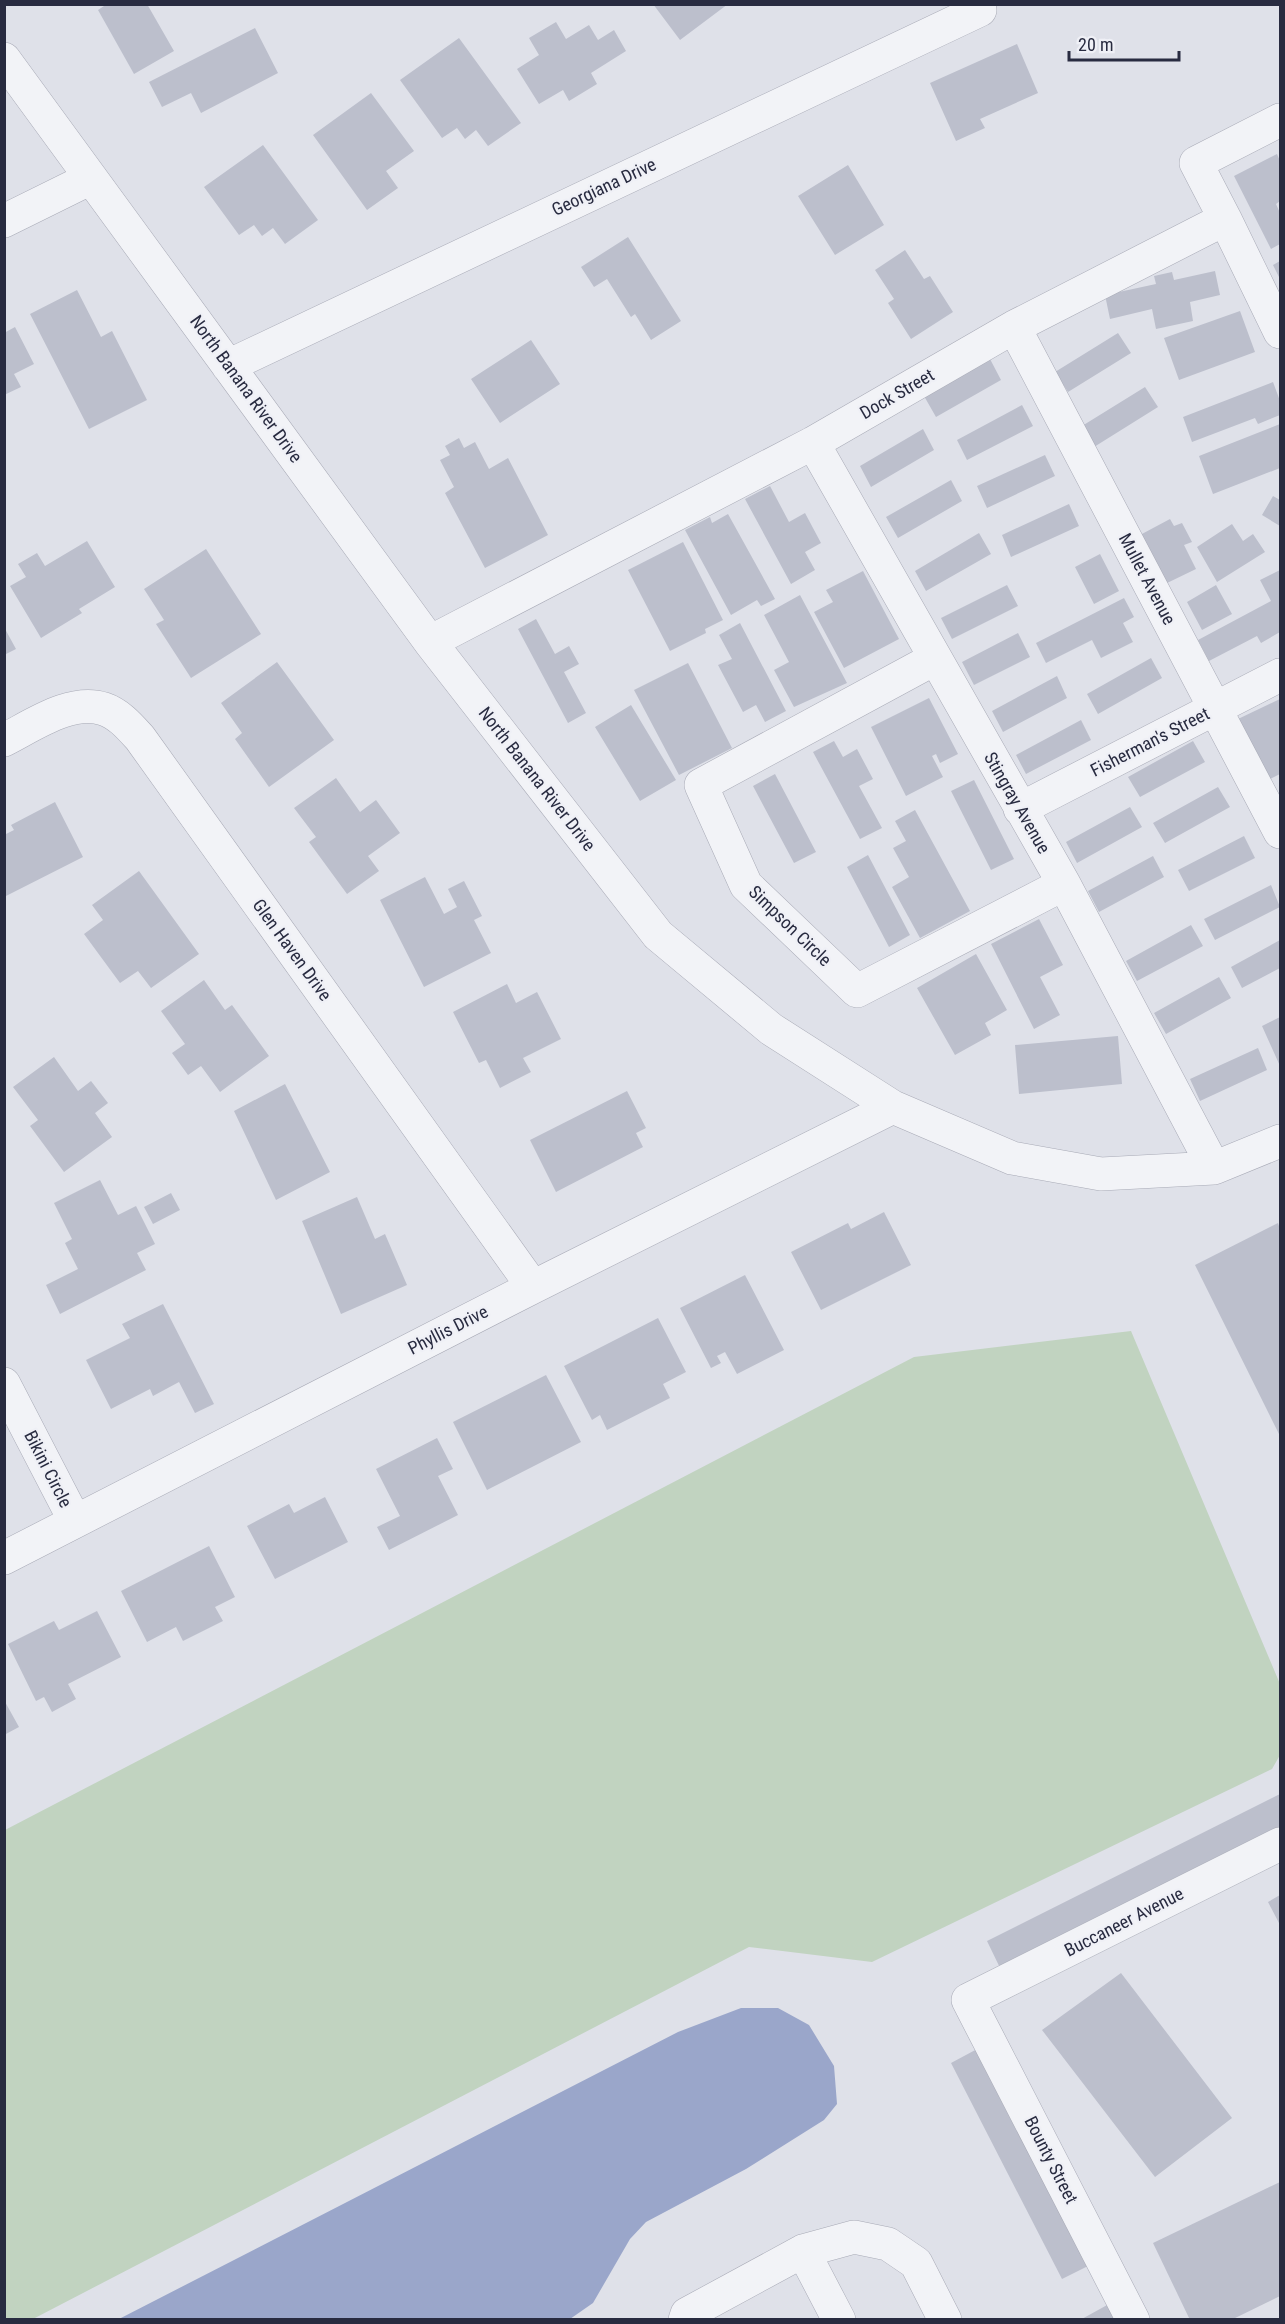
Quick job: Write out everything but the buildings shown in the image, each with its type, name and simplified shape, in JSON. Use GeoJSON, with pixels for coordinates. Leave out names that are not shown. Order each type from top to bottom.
{"type":"FeatureCollection","features":[{"type":"Feature","properties":{"kind":"street","name":"Georgiana Drive"},"geometry":{"type":"LineString","coordinates":[[228,366],[980,10]]}},
{"type":"Feature","properties":{"kind":"street","name":"North Banana River Drive"},"geometry":{"type":"LineString","coordinates":[[4,59],[430,642],[658,935],[771,1029],[893,1107],[1012,1158],[1101,1174],[1214,1168],[1281,1141]]}},
{"type":"Feature","properties":{"kind":"street"},"geometry":{"type":"LineString","coordinates":[[1281,120],[1196,163],[1281,332]]}},
{"type":"Feature","properties":{"kind":"street"},"geometry":{"type":"LineString","coordinates":[[4,221],[90,178]]}},
{"type":"Feature","properties":{"kind":"street","name":"Dock Street"},"geometry":{"type":"LineString","coordinates":[[430,642],[813,443],[1014,327],[1225,219]]}},
{"type":"Feature","properties":{"kind":"street","name":"Mullet Avenue"},"geometry":{"type":"LineString","coordinates":[[1014,327],[1281,832]]}},
{"type":"Feature","properties":{"kind":"street","name":"Stingray Avenue"},"geometry":{"type":"LineString","coordinates":[[813,443],[1064,884],[1214,1168]]}},
{"type":"Feature","properties":{"kind":"street","name":"Simpson Circle"},"geometry":{"type":"LineString","coordinates":[[934,659],[701,785],[746,885],[857,991],[1064,884]]}},
{"type":"Feature","properties":{"kind":"street","name":"Fisherman's Street"},"geometry":{"type":"LineString","coordinates":[[1020,809],[1281,675]]}},
{"type":"Feature","properties":{"kind":"street","name":"Glen Haven Drive"},"geometry":{"type":"LineString","coordinates":[[4,740],[54,715],[81,708],[104,709],[124,721],[147,748],[533,1287]]}},
{"type":"Feature","properties":{"kind":"street","name":"Phyllis Drive"},"geometry":{"type":"LineString","coordinates":[[4,1558],[533,1287],[893,1107]]}},
{"type":"Feature","properties":{"kind":"street","name":"Bikini Circle"},"geometry":{"type":"LineString","coordinates":[[4,1384],[75,1521]]}},
{"type":"Feature","properties":{"kind":"street","name":"Buccaneer Avenue"},"geometry":{"type":"LineString","coordinates":[[968,2000],[1281,1844]]}},
{"type":"Feature","properties":{"kind":"street","name":"Bounty Street"},"geometry":{"type":"LineString","coordinates":[[968,2000],[1133,2319]]}},
{"type":"Feature","properties":{"kind":"street"},"geometry":{"type":"LineString","coordinates":[[687,2318],[802,2251],[854,2237],[888,2244],[916,2263],[945,2319]]}},
{"type":"Feature","properties":{"kind":"street"},"geometry":{"type":"LineString","coordinates":[[802,2251],[839,2319]]}},
{"type":"Feature","properties":{"kind":"green space"},"geometry":{"type":"Polygon","coordinates":[[[1131,1331],[1280,1684],[1280,1755],[1272,1769],[872,1962],[749,1947],[33,2319],[5,2319],[5,1830],[914,1357],[1131,1331]]]}},
{"type":"Feature","properties":{"kind":"water"},"geometry":{"type":"Polygon","coordinates":[[[741,2008],[778,2008],[809,2025],[834,2066],[837,2104],[824,2120],[746,2169],[646,2222],[630,2239],[593,2303],[570,2319],[119,2319],[678,2032],[741,2008]]]}}]}
